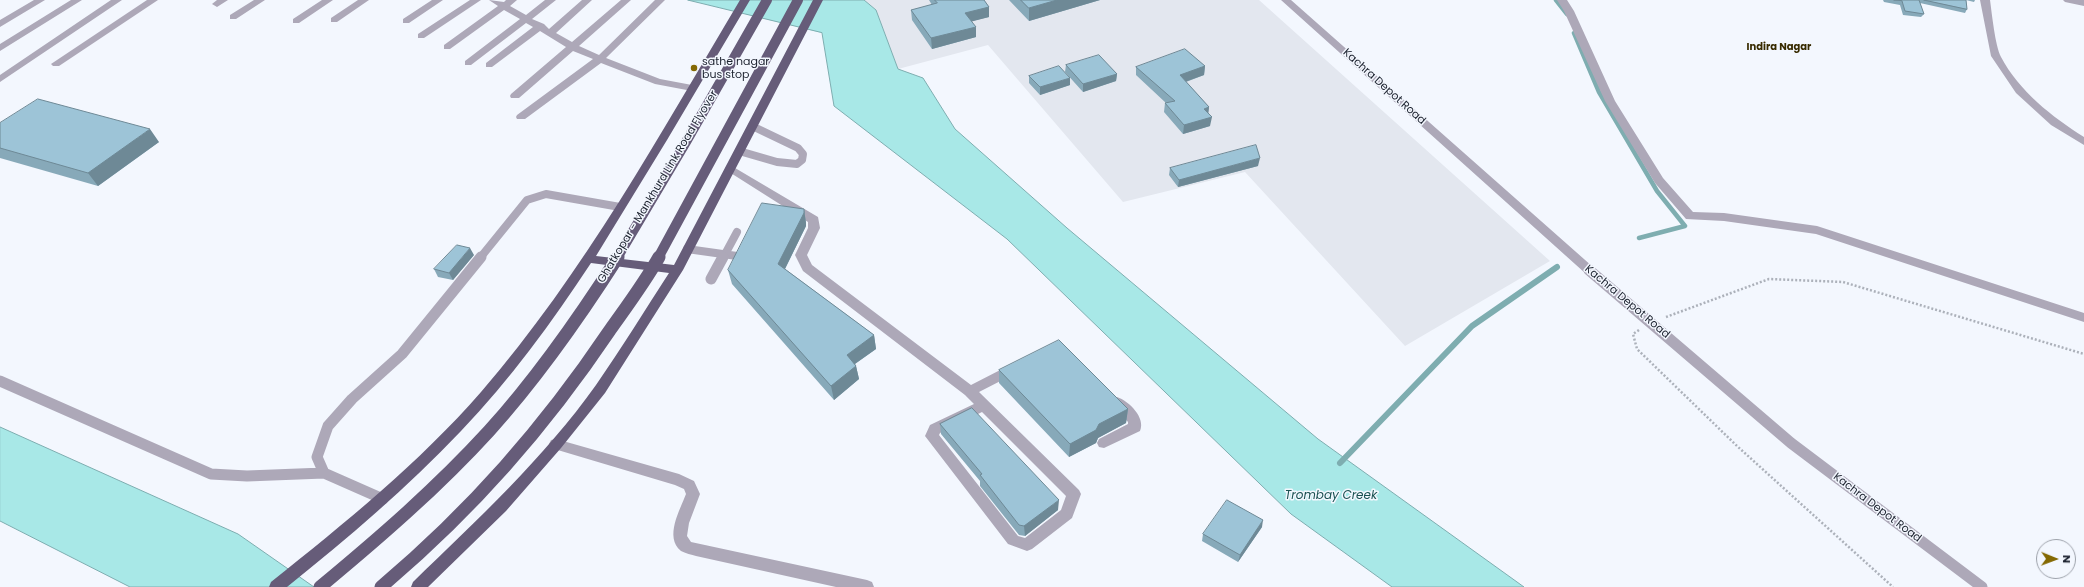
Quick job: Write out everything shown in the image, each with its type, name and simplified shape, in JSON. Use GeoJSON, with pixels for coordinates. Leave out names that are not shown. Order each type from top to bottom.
{"type":"FeatureCollection","features":[{"type":"Feature","properties":{"kind":"highway"},"geometry":{"type":"LineString","coordinates":[[276,587],[357,522],[417,468],[467,416],[506,372],[589,259],[745,0]]}},
{"type":"Feature","properties":{"kind":"highway","name":"Ghatkopar - Mankhurd Link Road Flyover"},"geometry":{"type":"LineString","coordinates":[[320,587],[378,540],[442,480],[495,425],[538,373],[616,262],[767,0]]}},
{"type":"Feature","properties":{"kind":"highway"},"geometry":{"type":"LineString","coordinates":[[380,587],[407,564],[478,496],[532,437],[576,382],[653,267],[798,0]]}},
{"type":"Feature","properties":{"kind":"highway"},"geometry":{"type":"LineString","coordinates":[[422,584],[501,508],[556,444],[600,389],[677,270],[818,0]]}},
{"type":"Feature","properties":{"kind":"highway"},"geometry":{"type":"LineString","coordinates":[[589,259],[677,270]]}},
{"type":"Feature","properties":{"kind":"street"},"geometry":{"type":"LineString","coordinates":[[0,24],[40,0]]}},
{"type":"Feature","properties":{"kind":"street"},"geometry":{"type":"LineString","coordinates":[[0,48],[77,0]]}},
{"type":"Feature","properties":{"kind":"street"},"geometry":{"type":"LineString","coordinates":[[0,79],[117,0]]}},
{"type":"Feature","properties":{"kind":"street"},"geometry":{"type":"LineString","coordinates":[[56,64],[154,0]]}},
{"type":"Feature","properties":{"kind":"street"},"geometry":{"type":"LineString","coordinates":[[233,18],[260,0]]}},
{"type":"Feature","properties":{"kind":"street"},"geometry":{"type":"LineString","coordinates":[[296,21],[328,0]]}},
{"type":"Feature","properties":{"kind":"street"},"geometry":{"type":"LineString","coordinates":[[334,20],[364,0]]}},
{"type":"Feature","properties":{"kind":"street"},"geometry":{"type":"LineString","coordinates":[[406,22],[438,0]]}},
{"type":"Feature","properties":{"kind":"street"},"geometry":{"type":"LineString","coordinates":[[421,36],[476,0]]}},
{"type":"Feature","properties":{"kind":"street"},"geometry":{"type":"LineString","coordinates":[[494,0],[508,3],[527,19],[551,32],[573,47],[634,74],[658,82],[692,88]]}},
{"type":"Feature","properties":{"kind":"street"},"geometry":{"type":"LineString","coordinates":[[468,63],[551,0]]}},
{"type":"Feature","properties":{"kind":"street"},"geometry":{"type":"LineString","coordinates":[[551,32],[587,0]]}},
{"type":"Feature","properties":{"kind":"street"},"geometry":{"type":"LineString","coordinates":[[515,96],[626,0]]}},
{"type":"Feature","properties":{"kind":"street"},"geometry":{"type":"LineString","coordinates":[[522,117],[600,59],[660,0]]}},
{"type":"Feature","properties":{"kind":"street","name":"Kachra Depot Road"},"geometry":{"type":"LineString","coordinates":[[1286,0],[1589,270]]}},
{"type":"Feature","properties":{"kind":"street"},"geometry":{"type":"LineString","coordinates":[[1562,0],[1569,11],[1610,100],[1659,180],[1690,216],[1724,218],[1817,230],[2084,318]]}},
{"type":"Feature","properties":{"kind":"street"},"geometry":{"type":"LineString","coordinates":[[1985,0],[1996,56],[2020,91],[2055,123],[2084,142]]}},
{"type":"Feature","properties":{"kind":"street"},"geometry":{"type":"LineString","coordinates":[[2068,0],[2084,3]]}},
{"type":"Feature","properties":{"kind":"street"},"geometry":{"type":"LineString","coordinates":[[447,47],[508,3]]}},
{"type":"Feature","properties":{"kind":"street"},"geometry":{"type":"LineString","coordinates":[[489,65],[541,26]]}},
{"type":"Feature","properties":{"kind":"street"},"geometry":{"type":"LineString","coordinates":[[730,168],[814,220],[814,228],[801,255],[807,268],[970,391],[1074,494],[1067,514],[1027,545],[1013,540],[932,436],[935,429],[984,405]]}},
{"type":"Feature","properties":{"kind":"street"},"geometry":{"type":"LineString","coordinates":[[970,391],[1026,362]]}},
{"type":"Feature","properties":{"kind":"street"},"geometry":{"type":"LineString","coordinates":[[1104,443],[1135,427],[1135,420],[1107,392]]}},
{"type":"Feature","properties":{"kind":"street"},"geometry":{"type":"LineString","coordinates":[[556,444],[679,480],[689,485],[693,494],[682,523],[680,537],[686,546],[696,550],[867,587]]}},
{"type":"Feature","properties":{"kind":"lane"},"geometry":{"type":"LineString","coordinates":[[739,151],[786,164],[796,164],[801,161],[803,154],[798,148],[752,126]]}},
{"type":"Feature","properties":{"kind":"lane"},"geometry":{"type":"LineString","coordinates":[[324,473],[317,457],[328,426],[352,399],[402,354],[527,200],[546,194],[620,207]]}},
{"type":"Feature","properties":{"kind":"lane"},"geometry":{"type":"LineString","coordinates":[[711,280],[737,232]]}},
{"type":"Feature","properties":{"kind":"lane"},"geometry":{"type":"LineString","coordinates":[[687,250],[737,256]]}},
{"type":"Feature","properties":{"kind":"lane","name":"Kachra Depot Road"},"geometry":{"type":"LineString","coordinates":[[1589,270],[1652,322],[1791,443],[1982,587]]}},
{"type":"Feature","properties":{"kind":"lane"},"geometry":{"type":"LineString","coordinates":[[0,381],[212,474],[247,476],[324,473],[383,499]]}},
{"type":"Feature","properties":{"kind":"path"},"geometry":{"type":"LineString","coordinates":[[1893,587],[1737,446],[1637,349],[1633,334],[1652,322],[1769,279],[1843,282],[2084,354]]}},
{"type":"Feature","properties":{"kind":"shaded area"},"geometry":{"type":"Polygon","coordinates":[[[864,0],[1259,0],[1550,261],[1405,346],[1245,172],[1123,202],[988,45],[898,69],[876,10],[864,0]]]}},
{"type":"Feature","properties":{"kind":"water","name":"Trombay Creek"},"geometry":{"type":"Polygon","coordinates":[[[688,0],[864,0],[876,10],[898,69],[923,78],[955,129],[1067,228],[1318,439],[1524,587],[1392,587],[1291,514],[1007,239],[834,106],[822,33],[688,0]]]}},
{"type":"Feature","properties":{"kind":"water"},"geometry":{"type":"Polygon","coordinates":[[[0,427],[238,534],[314,587],[130,587],[0,521],[0,427]]]}},
{"type":"Feature","properties":{"kind":"building"},"geometry":{"type":"Polygon","coordinates":[[[935,0],[984,0],[989,7],[965,13],[976,27],[931,38],[911,10],[937,3],[935,0]]]}},
{"type":"Feature","properties":{"kind":"building"},"geometry":{"type":"Polygon","coordinates":[[[1021,0],[1057,0],[1029,8],[1021,0]]]}},
{"type":"Feature","properties":{"kind":"building"},"geometry":{"type":"Polygon","coordinates":[[[1894,0],[1919,0],[1924,14],[1905,11],[1902,1],[1894,0]]]}},
{"type":"Feature","properties":{"kind":"building"},"geometry":{"type":"Polygon","coordinates":[[[1924,0],[1966,0],[1967,9],[1924,0]]]}},
{"type":"Feature","properties":{"kind":"building"},"geometry":{"type":"Polygon","coordinates":[[[1185,49],[1205,66],[1180,75],[1209,107],[1204,109],[1212,117],[1184,125],[1165,103],[1175,101],[1136,67],[1185,49]]]}},
{"type":"Feature","properties":{"kind":"building"},"geometry":{"type":"Polygon","coordinates":[[[1099,55],[1117,74],[1083,84],[1066,65],[1099,55]]]}},
{"type":"Feature","properties":{"kind":"building"},"geometry":{"type":"Polygon","coordinates":[[[1059,66],[1070,78],[1040,87],[1029,76],[1059,66]]]}},
{"type":"Feature","properties":{"kind":"building"},"geometry":{"type":"Polygon","coordinates":[[[38,99],[150,129],[88,173],[0,148],[0,123],[38,99]]]}},
{"type":"Feature","properties":{"kind":"building"},"geometry":{"type":"Polygon","coordinates":[[[1256,145],[1260,158],[1179,180],[1170,168],[1256,145]]]}},
{"type":"Feature","properties":{"kind":"building"},"geometry":{"type":"Polygon","coordinates":[[[762,203],[804,209],[804,213],[778,264],[874,335],[847,355],[856,366],[831,386],[728,270],[762,203]]]}},
{"type":"Feature","properties":{"kind":"building"},"geometry":{"type":"Polygon","coordinates":[[[457,245],[470,248],[449,273],[434,269],[457,245]]]}},
{"type":"Feature","properties":{"kind":"building"},"geometry":{"type":"Polygon","coordinates":[[[1059,340],[1128,409],[1099,424],[1096,430],[1070,444],[999,370],[1059,340]]]}},
{"type":"Feature","properties":{"kind":"building"},"geometry":{"type":"Polygon","coordinates":[[[972,408],[1059,500],[1024,526],[1019,525],[980,475],[982,474],[940,424],[972,408]]]}},
{"type":"Feature","properties":{"kind":"building"},"geometry":{"type":"Polygon","coordinates":[[[1227,500],[1263,520],[1240,555],[1203,534],[1227,500]]]}},
{"type":"Feature","properties":{"kind":"waterway"},"geometry":{"type":"LineString","coordinates":[[1556,0],[1567,14]]}},
{"type":"Feature","properties":{"kind":"waterway"},"geometry":{"type":"LineString","coordinates":[[1574,33],[1599,92],[1657,191],[1685,226],[1639,238]]}},
{"type":"Feature","properties":{"kind":"waterway"},"geometry":{"type":"LineString","coordinates":[[1340,463],[1472,326],[1557,267]]}},
{"type":"Feature","properties":{"kind":"place","name":"sathe nagar bus stop"},"geometry":{"type":"Point","coordinates":[694,68]}},
{"type":"Feature","properties":{"kind":"district","name":"Indira Nagar"},"geometry":{"type":"Point","coordinates":[1779,47]}}]}
